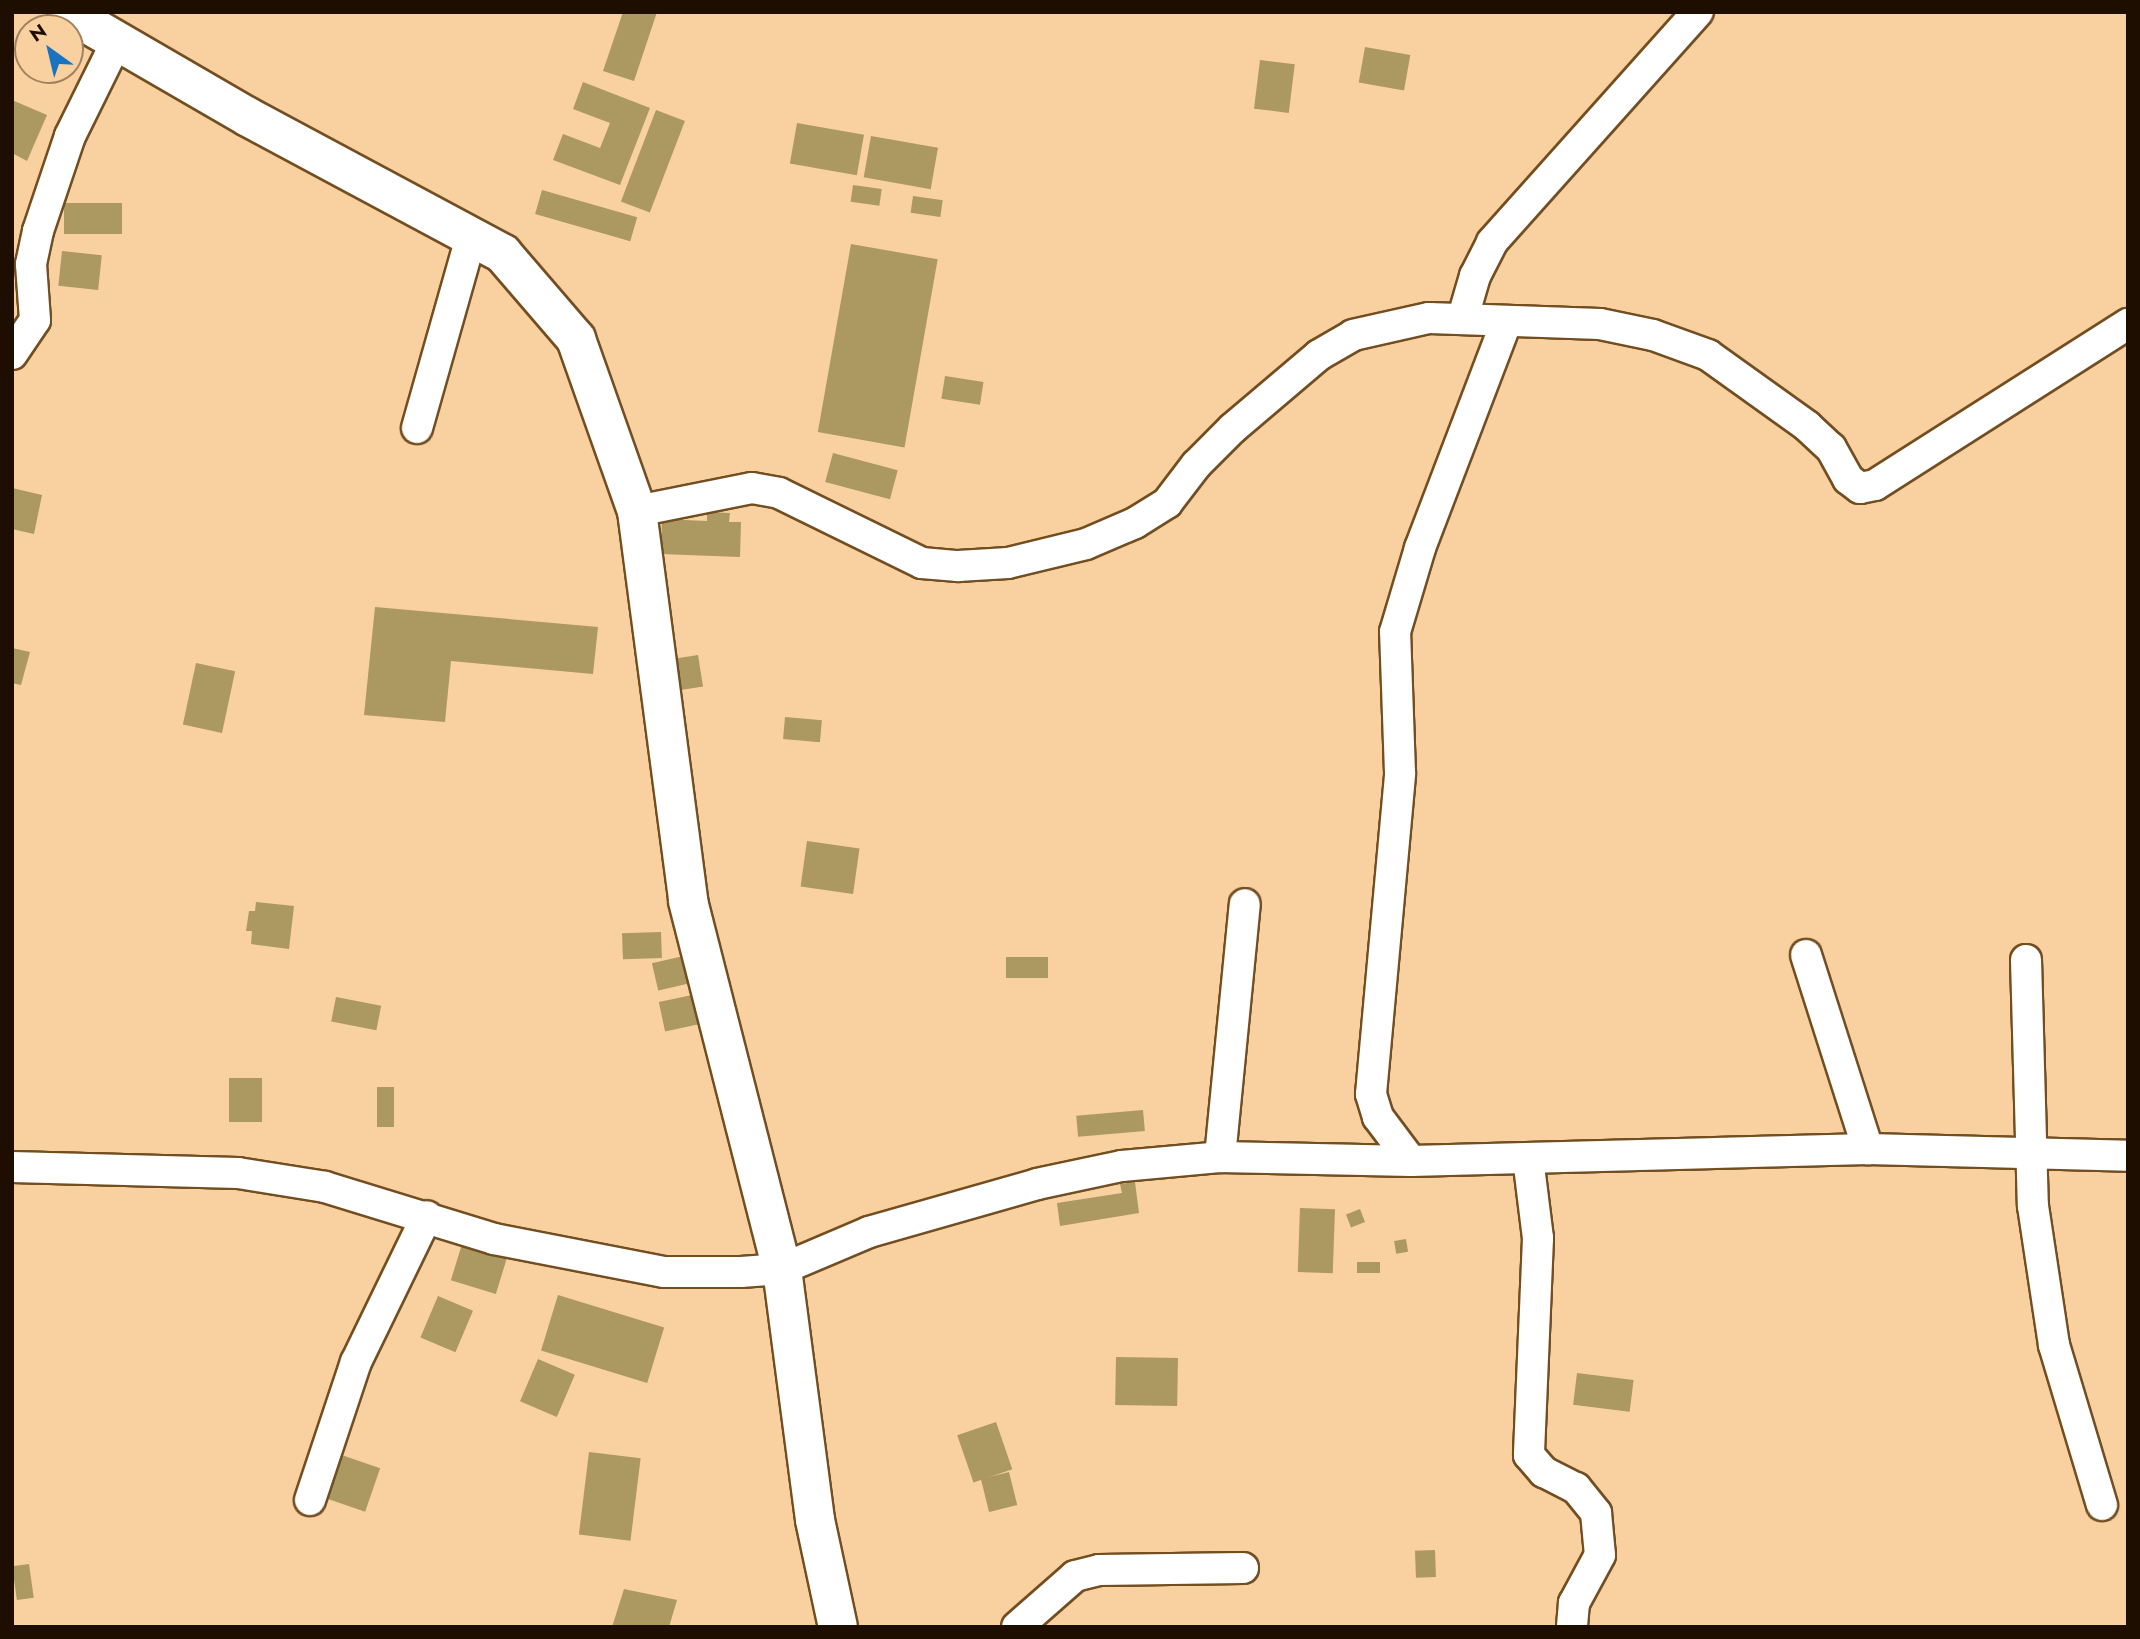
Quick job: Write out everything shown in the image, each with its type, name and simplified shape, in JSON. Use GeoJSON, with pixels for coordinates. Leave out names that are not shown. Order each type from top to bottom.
{"type":"FeatureCollection","features":[{"type":"Feature","properties":{"kind":"main road"},"geometry":{"type":"LineString","coordinates":[[66,12],[503,254],[576,339],[637,511],[688,901],[782,1269],[815,1520],[838,1627]]}},
{"type":"Feature","properties":{"kind":"street"},"geometry":{"type":"LineString","coordinates":[[1463,317],[1475,276],[1492,243],[1698,12]]}},
{"type":"Feature","properties":{"kind":"street"},"geometry":{"type":"LineString","coordinates":[[12,354],[35,320],[32,264],[38,231],[70,136],[117,41]]}},
{"type":"Feature","properties":{"kind":"street"},"geometry":{"type":"LineString","coordinates":[[417,428],[471,237]]}},
{"type":"Feature","properties":{"kind":"street"},"geometry":{"type":"LineString","coordinates":[[637,511],[752,488],[779,493],[922,563],[1008,563],[1086,544],[1135,523],[1167,503],[1196,465],[1277,387],[1353,335],[1407,321],[1463,317],[1506,323],[1600,324],[1653,335],[1708,355],[1807,426],[1860,488],[1875,485],[2128,324]]}},
{"type":"Feature","properties":{"kind":"street"},"geometry":{"type":"LineString","coordinates":[[1411,1161],[1378,1117],[1371,1094],[1400,772],[1395,632],[1420,548],[1506,323]]}},
{"type":"Feature","properties":{"kind":"street"},"geometry":{"type":"LineString","coordinates":[[1220,1157],[1245,904]]}},
{"type":"Feature","properties":{"kind":"street"},"geometry":{"type":"LineString","coordinates":[[1806,955],[1868,1149]]}},
{"type":"Feature","properties":{"kind":"street"},"geometry":{"type":"LineString","coordinates":[[2026,960],[2029,1154],[2054,1345],[2102,1505]]}},
{"type":"Feature","properties":{"kind":"street"},"geometry":{"type":"LineString","coordinates":[[12,1167],[238,1173],[325,1187],[427,1216],[494,1239],[664,1272],[782,1269],[869,1232],[1037,1184],[1122,1166],[1220,1157],[1411,1161],[1868,1149],[2128,1156]]}},
{"type":"Feature","properties":{"kind":"street"},"geometry":{"type":"LineString","coordinates":[[1528,1158],[1538,1237],[1529,1454],[1544,1472],[1576,1488],[1595,1513],[1600,1555],[1574,1603],[1572,1627]]}},
{"type":"Feature","properties":{"kind":"street"},"geometry":{"type":"LineString","coordinates":[[310,1500],[356,1362],[427,1216]]}},
{"type":"Feature","properties":{"kind":"street"},"geometry":{"type":"LineString","coordinates":[[1017,1627],[1075,1576],[1099,1570],[1243,1567]]}},
{"type":"Feature","properties":{"kind":"building"},"geometry":{"type":"Polygon","coordinates":[[[623,12],[657,12],[634,81],[603,71],[623,12]]]}},
{"type":"Feature","properties":{"kind":"building"},"geometry":{"type":"Polygon","coordinates":[[[1365,47],[1410,55],[1404,90],[1359,82],[1365,47]]]}},
{"type":"Feature","properties":{"kind":"building"},"geometry":{"type":"Polygon","coordinates":[[[1260,60],[1295,64],[1289,113],[1254,109],[1260,60]]]}},
{"type":"Feature","properties":{"kind":"building"},"geometry":{"type":"Polygon","coordinates":[[[583,82],[650,108],[620,185],[553,160],[563,134],[600,148],[610,123],[573,109],[583,82]]]}},
{"type":"Feature","properties":{"kind":"building"},"geometry":{"type":"Polygon","coordinates":[[[12,100],[47,115],[27,161],[12,153],[12,100]]]}},
{"type":"Feature","properties":{"kind":"building"},"geometry":{"type":"Polygon","coordinates":[[[656,110],[685,121],[650,213],[621,201],[656,110]]]}},
{"type":"Feature","properties":{"kind":"building"},"geometry":{"type":"Polygon","coordinates":[[[797,123],[864,135],[857,175],[790,163],[797,123]]]}},
{"type":"Feature","properties":{"kind":"building"},"geometry":{"type":"Polygon","coordinates":[[[871,136],[938,148],[931,189],[864,177],[871,136]]]}},
{"type":"Feature","properties":{"kind":"building"},"geometry":{"type":"Polygon","coordinates":[[[853,185],[882,189],[879,206],[851,202],[853,185]]]}},
{"type":"Feature","properties":{"kind":"building"},"geometry":{"type":"Polygon","coordinates":[[[542,190],[637,217],[630,241],[535,214],[542,190]]]}},
{"type":"Feature","properties":{"kind":"building"},"geometry":{"type":"Polygon","coordinates":[[[913,196],[943,200],[940,217],[911,213],[913,196]]]}},
{"type":"Feature","properties":{"kind":"building"},"geometry":{"type":"Polygon","coordinates":[[[64,203],[122,203],[122,234],[64,234],[64,203]]]}},
{"type":"Feature","properties":{"kind":"building"},"geometry":{"type":"Polygon","coordinates":[[[851,244],[938,259],[904,447],[818,432],[851,244]]]}},
{"type":"Feature","properties":{"kind":"building"},"geometry":{"type":"Polygon","coordinates":[[[62,251],[102,255],[98,290],[58,286],[62,251]]]}},
{"type":"Feature","properties":{"kind":"building"},"geometry":{"type":"Polygon","coordinates":[[[945,376],[984,382],[980,405],[941,399],[945,376]]]}},
{"type":"Feature","properties":{"kind":"building"},"geometry":{"type":"Polygon","coordinates":[[[833,453],[898,470],[890,499],[825,482],[833,453]]]}},
{"type":"Feature","properties":{"kind":"building"},"geometry":{"type":"Polygon","coordinates":[[[12,488],[42,495],[34,534],[12,529],[12,488]]]}},
{"type":"Feature","properties":{"kind":"building"},"geometry":{"type":"Polygon","coordinates":[[[707,512],[730,513],[729,522],[741,522],[740,557],[661,554],[662,519],[707,521],[707,512]]]}},
{"type":"Feature","properties":{"kind":"building"},"geometry":{"type":"Polygon","coordinates":[[[375,607],[598,627],[593,674],[451,661],[445,722],[364,715],[375,607]]]}},
{"type":"Feature","properties":{"kind":"building"},"geometry":{"type":"Polygon","coordinates":[[[12,648],[30,652],[21,685],[12,683],[12,648]]]}},
{"type":"Feature","properties":{"kind":"building"},"geometry":{"type":"Polygon","coordinates":[[[698,655],[703,687],[671,692],[666,660],[698,655]]]}},
{"type":"Feature","properties":{"kind":"building"},"geometry":{"type":"Polygon","coordinates":[[[196,663],[235,671],[222,733],[183,725],[196,663]]]}},
{"type":"Feature","properties":{"kind":"building"},"geometry":{"type":"Polygon","coordinates":[[[785,717],[822,720],[820,742],[783,739],[785,717]]]}},
{"type":"Feature","properties":{"kind":"building"},"geometry":{"type":"Polygon","coordinates":[[[807,841],[859,848],[853,894],[801,887],[807,841]]]}},
{"type":"Feature","properties":{"kind":"building"},"geometry":{"type":"Polygon","coordinates":[[[256,902],[294,906],[289,949],[251,944],[252,931],[246,931],[249,911],[255,911],[256,902]]]}},
{"type":"Feature","properties":{"kind":"building"},"geometry":{"type":"Polygon","coordinates":[[[661,932],[662,958],[623,959],[622,933],[661,932]]]}},
{"type":"Feature","properties":{"kind":"building"},"geometry":{"type":"Polygon","coordinates":[[[688,955],[694,982],[658,991],[652,963],[688,955]]]}},
{"type":"Feature","properties":{"kind":"building"},"geometry":{"type":"Polygon","coordinates":[[[1006,957],[1048,957],[1048,978],[1006,978],[1006,957]]]}},
{"type":"Feature","properties":{"kind":"building"},"geometry":{"type":"Polygon","coordinates":[[[697,994],[703,1023],[665,1031],[659,1002],[697,994]]]}},
{"type":"Feature","properties":{"kind":"building"},"geometry":{"type":"Polygon","coordinates":[[[336,997],[381,1006],[376,1030],[331,1022],[336,997]]]}},
{"type":"Feature","properties":{"kind":"building"},"geometry":{"type":"Polygon","coordinates":[[[229,1078],[262,1078],[262,1122],[229,1122],[229,1078]]]}},
{"type":"Feature","properties":{"kind":"building"},"geometry":{"type":"Polygon","coordinates":[[[377,1087],[394,1087],[394,1127],[377,1127],[377,1087]]]}},
{"type":"Feature","properties":{"kind":"building"},"geometry":{"type":"Polygon","coordinates":[[[1143,1110],[1145,1131],[1078,1137],[1076,1116],[1143,1110]]]}},
{"type":"Feature","properties":{"kind":"building"},"geometry":{"type":"Polygon","coordinates":[[[1135,1182],[1139,1213],[1060,1226],[1057,1203],[1122,1193],[1120,1184],[1135,1182]]]}},
{"type":"Feature","properties":{"kind":"building"},"geometry":{"type":"Polygon","coordinates":[[[1300,1208],[1335,1209],[1333,1273],[1298,1272],[1300,1208]]]}},
{"type":"Feature","properties":{"kind":"building"},"geometry":{"type":"Polygon","coordinates":[[[1360,1209],[1365,1222],[1351,1227],[1346,1214],[1360,1209]]]}},
{"type":"Feature","properties":{"kind":"building"},"geometry":{"type":"Polygon","coordinates":[[[1406,1239],[1408,1252],[1396,1254],[1394,1241],[1406,1239]]]}},
{"type":"Feature","properties":{"kind":"building"},"geometry":{"type":"Polygon","coordinates":[[[462,1244],[507,1258],[496,1294],[451,1280],[462,1244]]]}},
{"type":"Feature","properties":{"kind":"building"},"geometry":{"type":"Polygon","coordinates":[[[1357,1262],[1380,1262],[1380,1273],[1357,1273],[1357,1262]]]}},
{"type":"Feature","properties":{"kind":"building"},"geometry":{"type":"Polygon","coordinates":[[[558,1295],[664,1327],[647,1383],[541,1350],[558,1295]]]}},
{"type":"Feature","properties":{"kind":"building"},"geometry":{"type":"Polygon","coordinates":[[[438,1296],[473,1311],[455,1352],[420,1337],[438,1296]]]}},
{"type":"Feature","properties":{"kind":"building"},"geometry":{"type":"Polygon","coordinates":[[[1116,1357],[1178,1358],[1177,1406],[1115,1405],[1116,1357]]]}},
{"type":"Feature","properties":{"kind":"building"},"geometry":{"type":"Polygon","coordinates":[[[538,1359],[575,1375],[557,1417],[520,1401],[538,1359]]]}},
{"type":"Feature","properties":{"kind":"building"},"geometry":{"type":"Polygon","coordinates":[[[1577,1373],[1634,1380],[1630,1412],[1573,1405],[1577,1373]]]}},
{"type":"Feature","properties":{"kind":"building"},"geometry":{"type":"Polygon","coordinates":[[[996,1422],[1012,1469],[974,1483],[957,1435],[996,1422]]]}},
{"type":"Feature","properties":{"kind":"building"},"geometry":{"type":"Polygon","coordinates":[[[330,1451],[380,1468],[365,1512],[315,1494],[330,1451]]]}},
{"type":"Feature","properties":{"kind":"building"},"geometry":{"type":"Polygon","coordinates":[[[589,1452],[641,1458],[630,1541],[579,1534],[589,1452]]]}},
{"type":"Feature","properties":{"kind":"building"},"geometry":{"type":"Polygon","coordinates":[[[1009,1472],[1017,1505],[989,1512],[981,1479],[1009,1472]]]}},
{"type":"Feature","properties":{"kind":"building"},"geometry":{"type":"Polygon","coordinates":[[[1435,1550],[1436,1577],[1416,1578],[1415,1551],[1435,1550]]]}},
{"type":"Feature","properties":{"kind":"building"},"geometry":{"type":"Polygon","coordinates":[[[29,1564],[34,1598],[17,1600],[12,1566],[29,1564]]]}},
{"type":"Feature","properties":{"kind":"building"},"geometry":{"type":"Polygon","coordinates":[[[624,1589],[677,1600],[669,1627],[612,1627],[624,1589]]]}}]}
